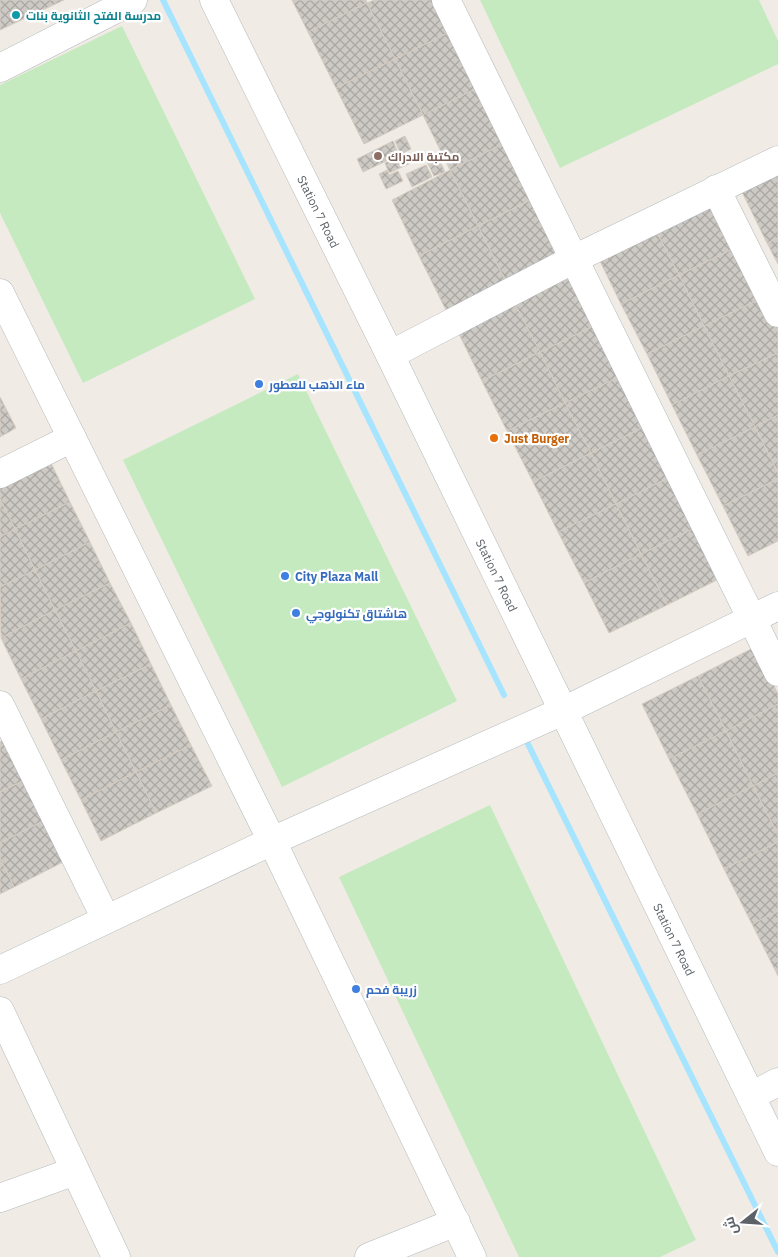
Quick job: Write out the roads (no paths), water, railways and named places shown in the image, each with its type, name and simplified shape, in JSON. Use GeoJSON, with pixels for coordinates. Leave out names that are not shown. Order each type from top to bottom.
{"type":"FeatureCollection","features":[{"type":"Feature","properties":{"kind":"street"},"geometry":{"type":"LineString","coordinates":[[0,68],[134,0]]}},
{"type":"Feature","properties":{"kind":"street"},"geometry":{"type":"LineString","coordinates":[[446,0],[778,672]]}},
{"type":"Feature","properties":{"kind":"street","name":"Station 7 Road"},"geometry":{"type":"LineString","coordinates":[[220,2],[778,1152]]}},
{"type":"Feature","properties":{"kind":"street"},"geometry":{"type":"LineString","coordinates":[[390,355],[574,259],[778,160]]}},
{"type":"Feature","properties":{"kind":"street"},"geometry":{"type":"LineString","coordinates":[[716,189],[778,313]]}},
{"type":"Feature","properties":{"kind":"street"},"geometry":{"type":"LineString","coordinates":[[0,293],[272,841],[472,1257]]}},
{"type":"Feature","properties":{"kind":"street"},"geometry":{"type":"LineString","coordinates":[[0,474],[72,438]]}},
{"type":"Feature","properties":{"kind":"street"},"geometry":{"type":"LineString","coordinates":[[0,970],[272,841],[563,711],[778,606]]}},
{"type":"Feature","properties":{"kind":"street"},"geometry":{"type":"LineString","coordinates":[[0,705],[106,919]]}},
{"type":"Feature","properties":{"kind":"street"},"geometry":{"type":"LineString","coordinates":[[0,1011],[116,1257]]}},
{"type":"Feature","properties":{"kind":"street"},"geometry":{"type":"LineString","coordinates":[[751,1096],[778,1082]]}},
{"type":"Feature","properties":{"kind":"street"},"geometry":{"type":"LineString","coordinates":[[0,1198],[75,1171]]}},
{"type":"Feature","properties":{"kind":"street"},"geometry":{"type":"LineString","coordinates":[[369,1257],[456,1222]]}},
{"type":"Feature","properties":{"kind":"waterway"},"geometry":{"type":"LineString","coordinates":[[163,0],[504,695]]}},
{"type":"Feature","properties":{"kind":"waterway"},"geometry":{"type":"LineString","coordinates":[[527,742],[778,1252]]}},
{"type":"Feature","properties":{"kind":"place","name":"مدرسة الفتح الثانوية بنات"},"geometry":{"type":"Point","coordinates":[16,15]}},
{"type":"Feature","properties":{"kind":"place","name":"مكتبة الادراك"},"geometry":{"type":"Point","coordinates":[378,156]}},
{"type":"Feature","properties":{"kind":"place","name":"ماء الذهب للعطور"},"geometry":{"type":"Point","coordinates":[259,384]}},
{"type":"Feature","properties":{"kind":"place","name":"Just Burger"},"geometry":{"type":"Point","coordinates":[494,438]}},
{"type":"Feature","properties":{"kind":"place","name":"City Plaza Mall"},"geometry":{"type":"Point","coordinates":[285,576]}},
{"type":"Feature","properties":{"kind":"place","name":"هاشتاق تكنولوجي"},"geometry":{"type":"Point","coordinates":[296,613]}},
{"type":"Feature","properties":{"kind":"place","name":"زريبة فحم"},"geometry":{"type":"Point","coordinates":[356,989]}}]}
